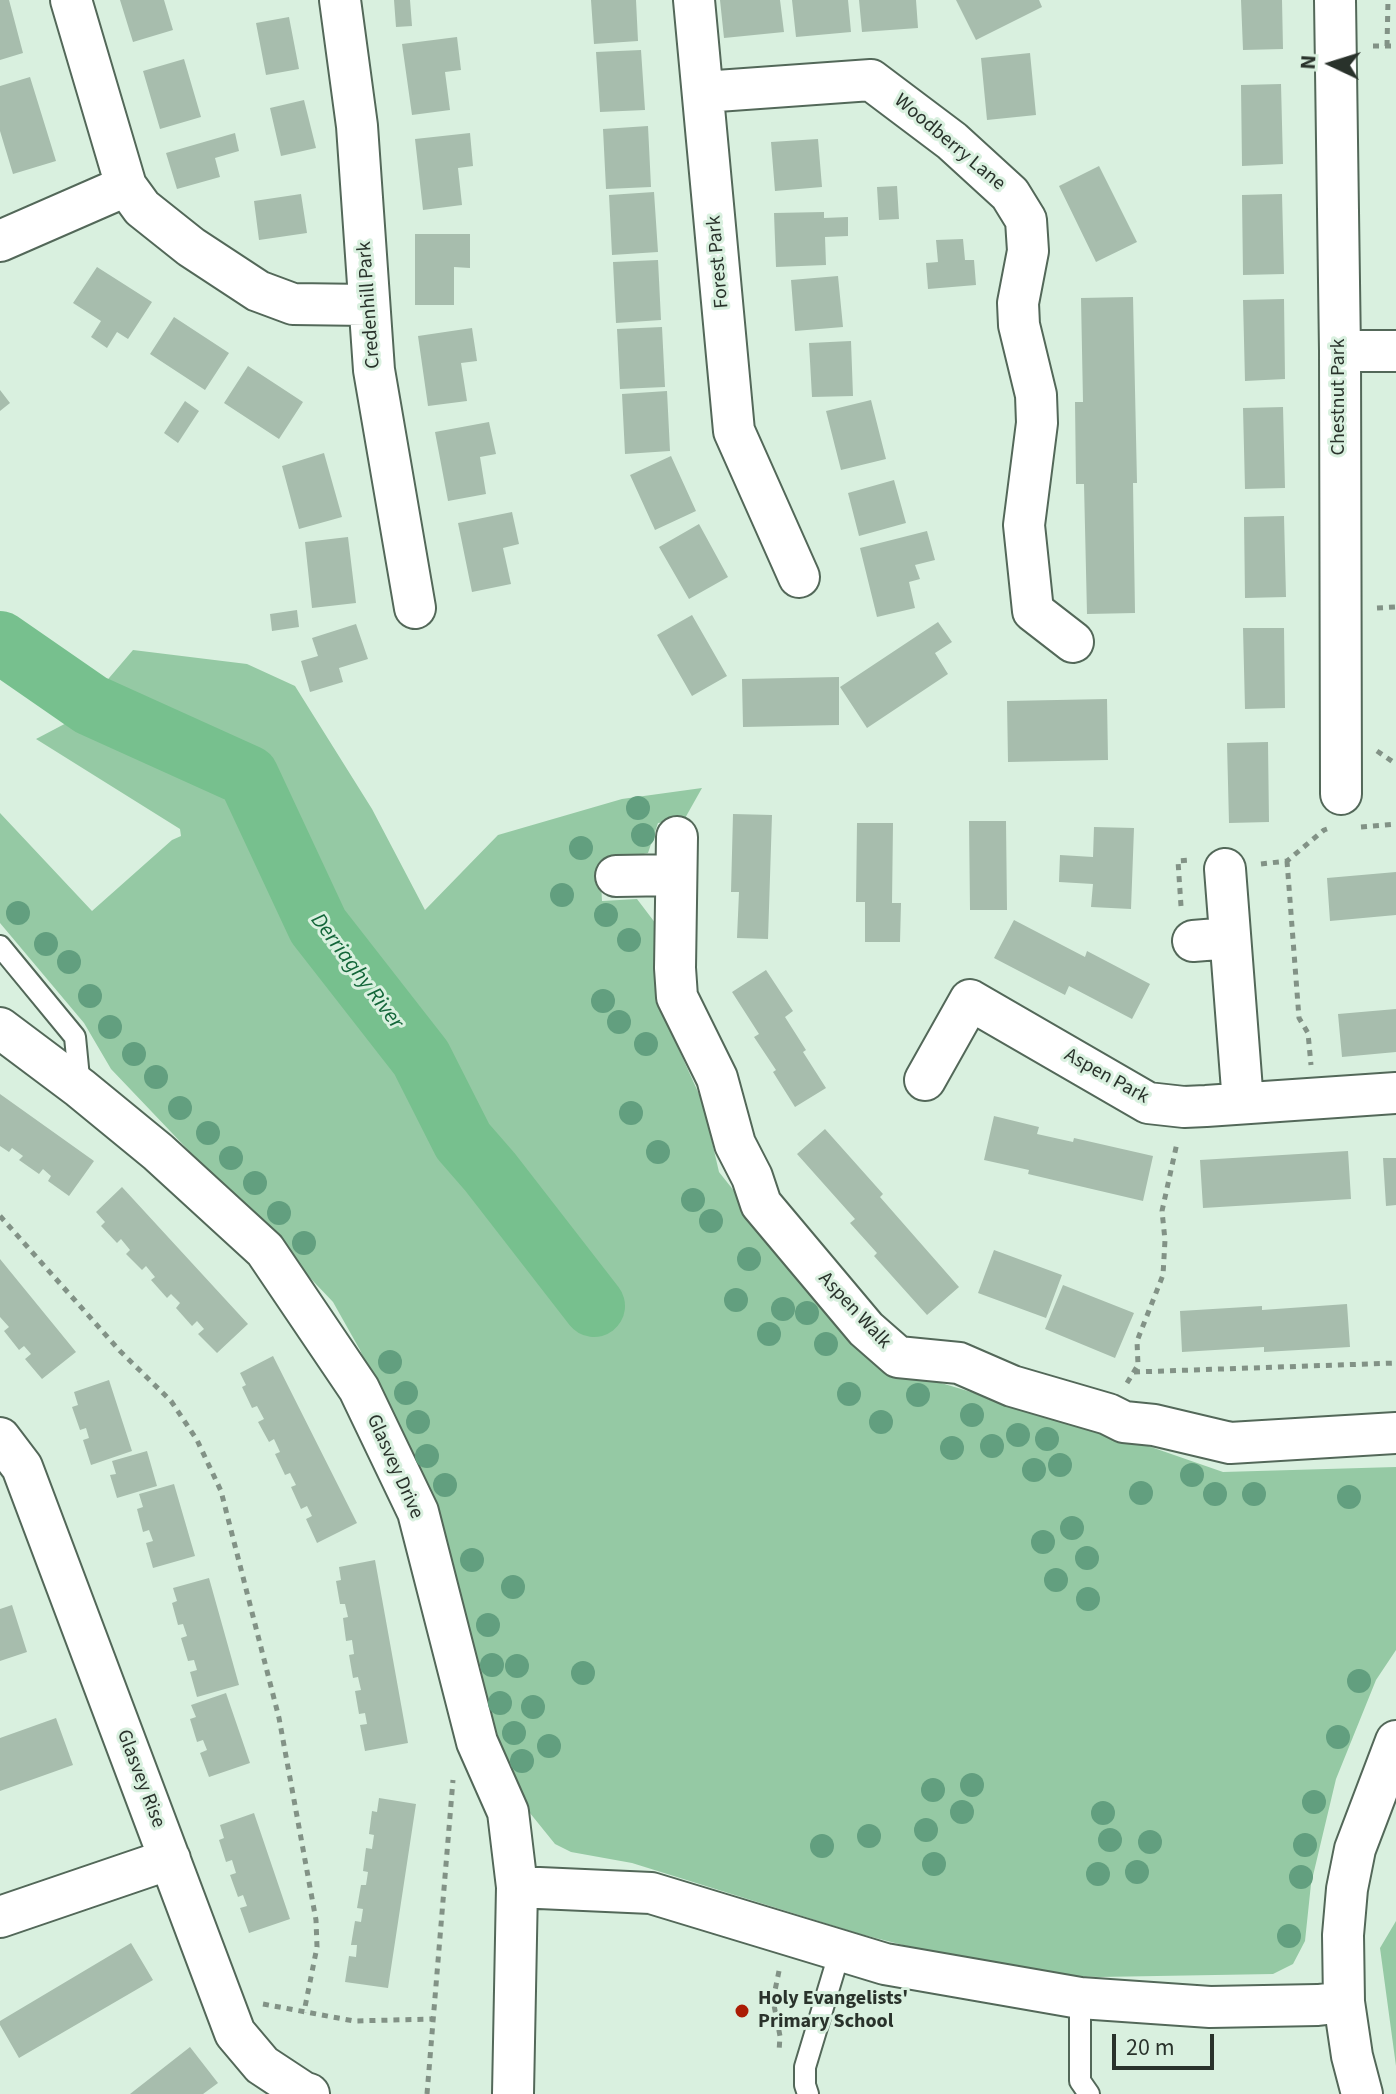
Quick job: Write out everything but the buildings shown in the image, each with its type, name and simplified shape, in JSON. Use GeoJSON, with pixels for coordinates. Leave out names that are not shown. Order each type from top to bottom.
{"type":"FeatureCollection","features":[{"type":"Feature","properties":{"kind":"street"},"geometry":{"type":"LineString","coordinates":[[71,0],[126,186],[142,208],[191,247],[258,291],[293,304],[368,305]]}},
{"type":"Feature","properties":{"kind":"street","name":"Credenhill Park"},"geometry":{"type":"LineString","coordinates":[[340,0],[357,126],[374,370],[415,608]]}},
{"type":"Feature","properties":{"kind":"street","name":"Forest Park"},"geometry":{"type":"LineString","coordinates":[[694,0],[734,431],[787,509],[799,577]]}},
{"type":"Feature","properties":{"kind":"street","name":"Chestnut Park"},"geometry":{"type":"LineString","coordinates":[[1335,0],[1341,794]]}},
{"type":"Feature","properties":{"kind":"street","name":"Woodberry Lane"},"geometry":{"type":"LineString","coordinates":[[703,92],[871,80],[952,141],[1010,194],[1026,220],[1028,251],[1018,303],[1019,325],[1036,395],[1037,423],[1024,525],[1033,611],[1073,642]]}},
{"type":"Feature","properties":{"kind":"street"},"geometry":{"type":"LineString","coordinates":[[0,241],[126,186]]}},
{"type":"Feature","properties":{"kind":"street"},"geometry":{"type":"LineString","coordinates":[[1340,351],[1396,351]]}},
{"type":"Feature","properties":{"kind":"street","name":"Aspen Walk"},"geometry":{"type":"LineString","coordinates":[[616,876],[676,856],[677,997],[717,1078],[735,1144],[752,1177],[761,1204],[866,1329],[898,1357],[959,1363],[1012,1386],[1108,1414],[1124,1422],[1154,1425],[1230,1443],[1396,1433]]}},
{"type":"Feature","properties":{"kind":"street"},"geometry":{"type":"LineString","coordinates":[[1225,869],[1212,940],[1243,1103]]}},
{"type":"Feature","properties":{"kind":"street","name":"Aspen Park"},"geometry":{"type":"LineString","coordinates":[[925,1080],[970,1000],[1148,1103],[1184,1107],[1396,1093]]}},
{"type":"Feature","properties":{"kind":"street","name":"Glasvey Drive"},"geometry":{"type":"LineString","coordinates":[[0,1028],[158,1152],[265,1250],[359,1389],[418,1512],[477,1742],[508,1812],[517,1887],[513,2094]]}},
{"type":"Feature","properties":{"kind":"street","name":"Glasvey Rise"},"geometry":{"type":"LineString","coordinates":[[7,1463],[170,1859],[235,2033],[262,2065],[305,2093]]}},
{"type":"Feature","properties":{"kind":"street"},"geometry":{"type":"LineString","coordinates":[[1362,2094],[1352,2056],[1344,2002],[1343,1935],[1347,1889],[1355,1849],[1396,1741]]}},
{"type":"Feature","properties":{"kind":"street"},"geometry":{"type":"LineString","coordinates":[[0,1917],[170,1859]]}},
{"type":"Feature","properties":{"kind":"street"},"geometry":{"type":"LineString","coordinates":[[517,1887],[651,1893],[885,1964],[1080,1998],[1210,2007],[1344,2002]]}},
{"type":"Feature","properties":{"kind":"lane"},"geometry":{"type":"LineString","coordinates":[[0,946],[75,1037],[80,1088]]}},
{"type":"Feature","properties":{"kind":"lane"},"geometry":{"type":"LineString","coordinates":[[808,2094],[805,2067],[840,1951]]}},
{"type":"Feature","properties":{"kind":"lane"},"geometry":{"type":"LineString","coordinates":[[1080,1998],[1080,2081],[1089,2094]]}},
{"type":"Feature","properties":{"kind":"path"},"geometry":{"type":"LineString","coordinates":[[1387,46],[1388,0]]}},
{"type":"Feature","properties":{"kind":"path"},"geometry":{"type":"LineString","coordinates":[[1287,861],[1299,1018],[1308,1033],[1315,1098]]}},
{"type":"Feature","properties":{"kind":"path"},"geometry":{"type":"LineString","coordinates":[[1108,1414],[1138,1365],[1137,1341],[1163,1275],[1165,1240],[1162,1211],[1184,1107]]}},
{"type":"Feature","properties":{"kind":"path"},"geometry":{"type":"LineString","coordinates":[[0,1216],[120,1351],[171,1401],[197,1440],[221,1491],[279,1718],[316,1920],[317,1947],[304,2012]]}},
{"type":"Feature","properties":{"kind":"path"},"geometry":{"type":"LineString","coordinates":[[1133,1372],[1396,1363]]}},
{"type":"Feature","properties":{"kind":"path"},"geometry":{"type":"LineString","coordinates":[[427,2094],[455,1768]]}},
{"type":"Feature","properties":{"kind":"path"},"geometry":{"type":"LineString","coordinates":[[779,2063],[780,2036],[773,2000],[791,1936]]}},
{"type":"Feature","properties":{"kind":"path"},"geometry":{"type":"LineString","coordinates":[[223,2000],[247,2001],[354,2021],[433,2019]]}},
{"type":"Feature","properties":{"kind":"green space"},"geometry":{"type":"Polygon","coordinates":[[[133,650],[247,664],[295,686],[372,809],[425,910],[498,835],[622,799],[702,788],[684,820],[658,823],[648,853],[600,863],[602,901],[637,899],[656,924],[656,999],[703,1103],[719,1172],[846,1332],[881,1365],[1128,1439],[1223,1472],[1396,1467],[1396,1650],[1376,1680],[1336,1779],[1311,1884],[1305,1941],[1293,1964],[1273,1974],[1099,1977],[1016,1974],[860,1934],[632,1863],[571,1852],[555,1844],[517,1797],[485,1722],[440,1525],[360,1350],[333,1302],[111,1069],[84,1023],[0,923],[0,813],[92,911],[172,840],[181,836],[180,829],[36,739],[74,719],[133,650]]]}},
{"type":"Feature","properties":{"kind":"green space"},"geometry":{"type":"Polygon","coordinates":[[[1396,1921],[1396,2066],[1380,1948],[1396,1921]]]}},
{"type":"Feature","properties":{"kind":"waterway","name":"Derriaghy River"},"geometry":{"type":"LineString","coordinates":[[0,642],[91,705],[248,776],[318,926],[421,1058],[463,1141],[594,1306]]}},
{"type":"Feature","properties":{"kind":"place","name":"Holy Evangelists' Primary School"},"geometry":{"type":"Point","coordinates":[742,2011]}}]}
